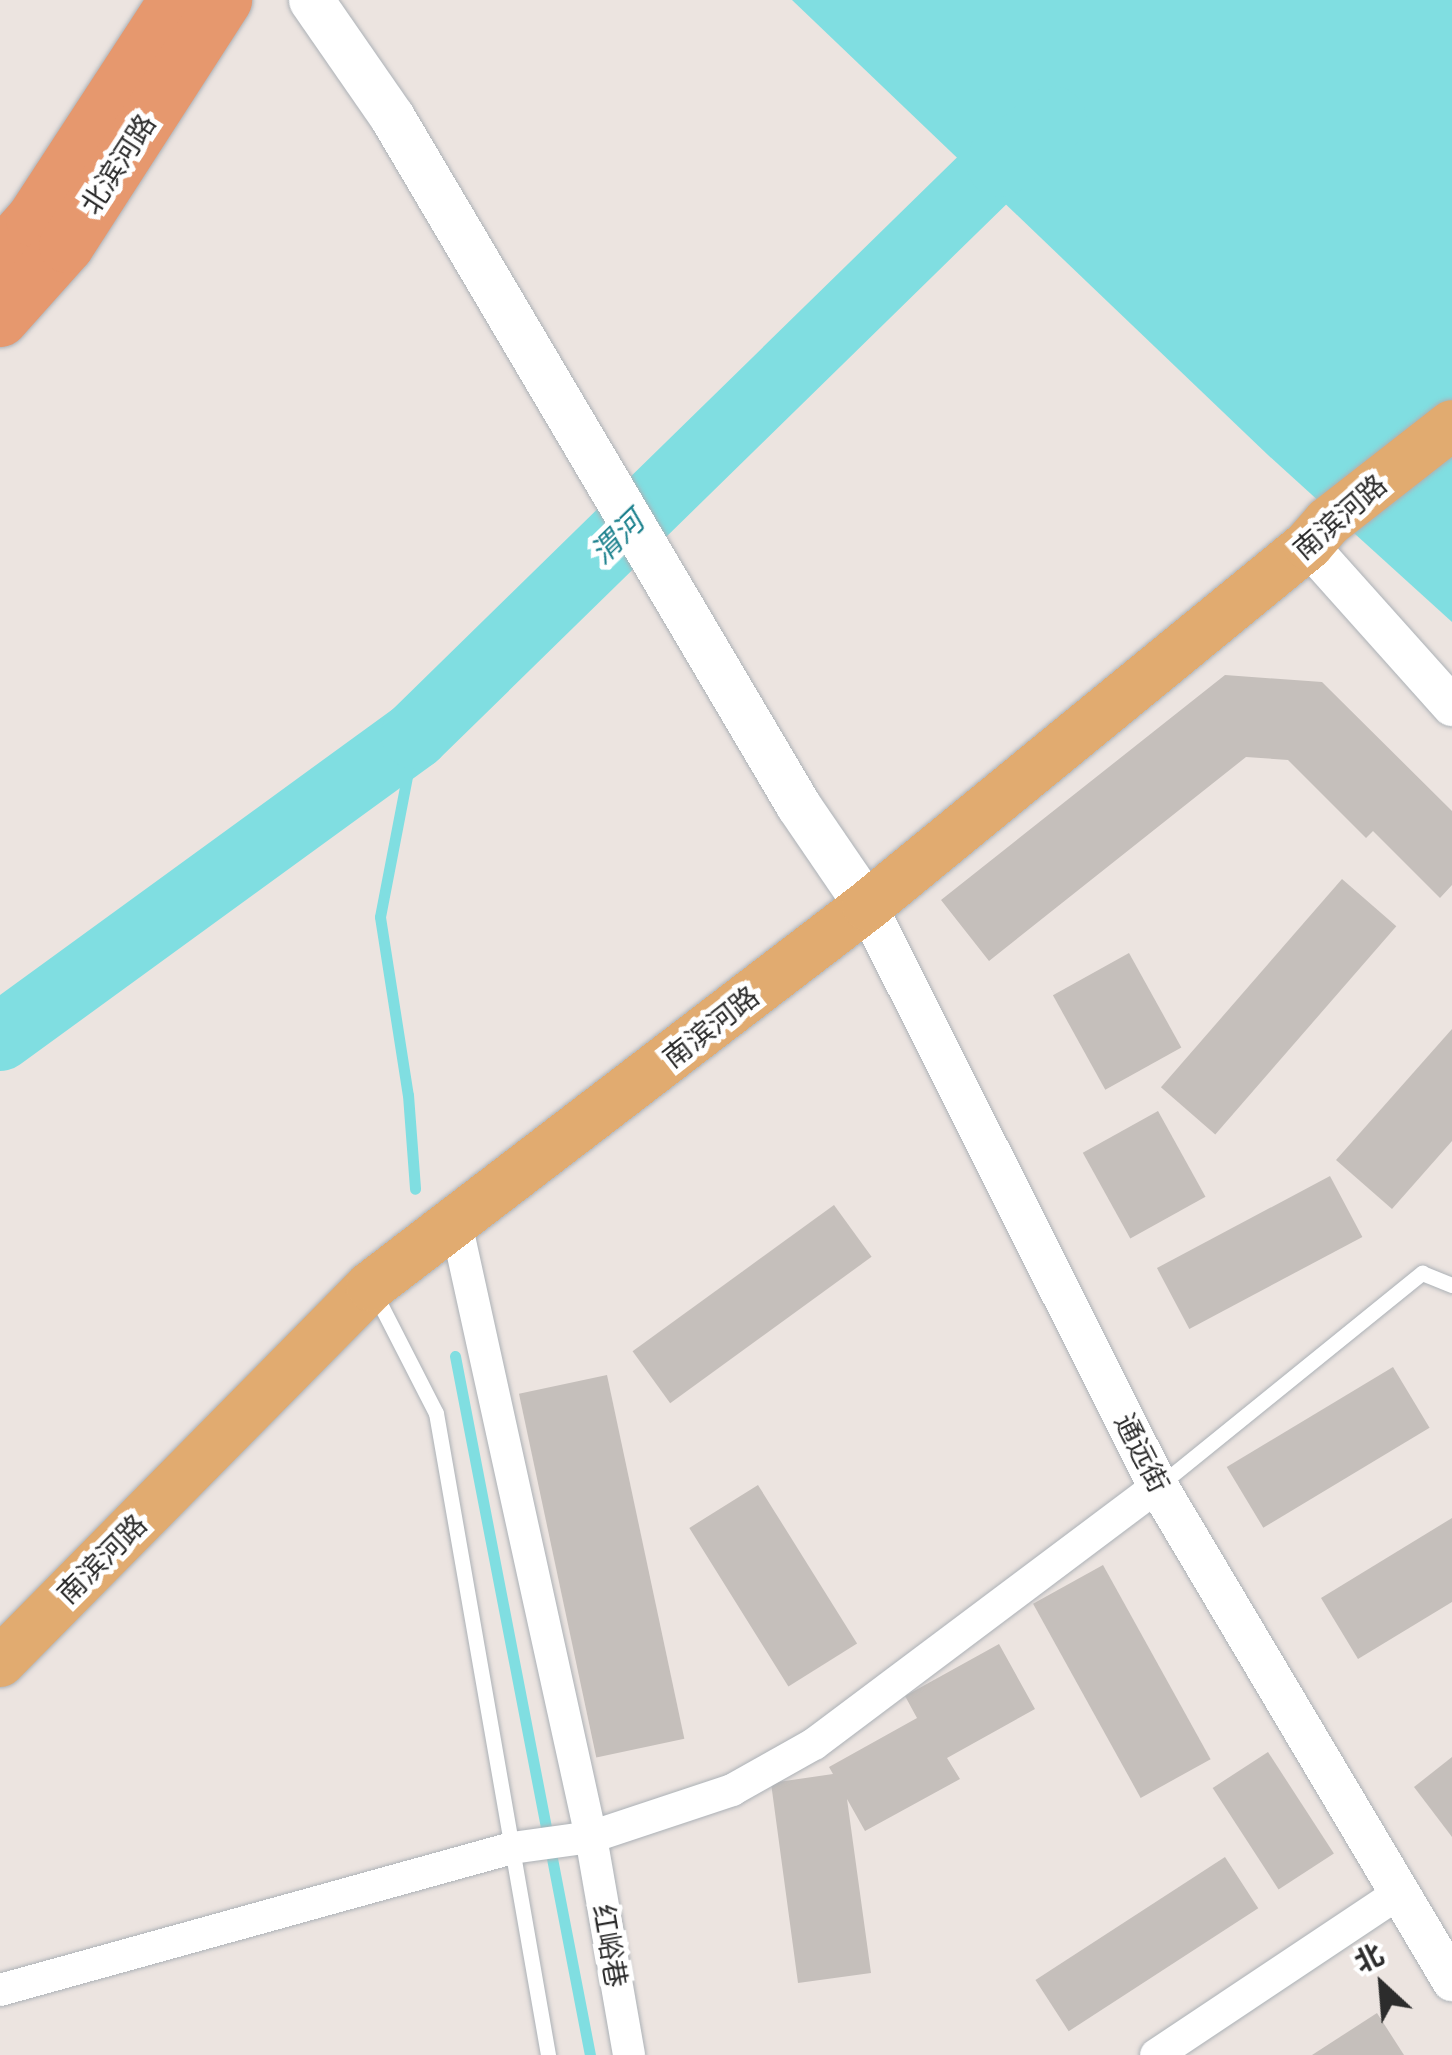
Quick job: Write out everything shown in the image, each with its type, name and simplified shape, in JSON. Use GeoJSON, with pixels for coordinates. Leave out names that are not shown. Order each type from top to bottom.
{"type":"FeatureCollection","features":[{"type":"Feature","properties":{"kind":"highway","name":"北滨河路"},"geometry":{"type":"LineString","coordinates":[[0,256],[33,219],[176,0]]}},
{"type":"Feature","properties":{"kind":"highway","name":"北滨河路"},"geometry":{"type":"LineString","coordinates":[[0,319],[66,245],[224,0]]}},
{"type":"Feature","properties":{"kind":"main road"},"geometry":{"type":"LineString","coordinates":[[310,0],[392,117],[798,805],[867,906]]}},
{"type":"Feature","properties":{"kind":"main road","name":"南滨河路"},"geometry":{"type":"LineString","coordinates":[[0,1662],[371,1286],[867,906],[1452,425]]}},
{"type":"Feature","properties":{"kind":"street"},"geometry":{"type":"LineString","coordinates":[[1318,533],[1452,706]]}},
{"type":"Feature","properties":{"kind":"street","name":"通远街"},"geometry":{"type":"LineString","coordinates":[[867,906],[1158,1486],[1452,1981]]}},
{"type":"Feature","properties":{"kind":"street","name":"红峪巷"},"geometry":{"type":"LineString","coordinates":[[456,1223],[629,2055]]}},
{"type":"Feature","properties":{"kind":"street"},"geometry":{"type":"LineString","coordinates":[[0,1990],[524,1847],[583,1838],[732,1790],[814,1744],[1158,1486]]}},
{"type":"Feature","properties":{"kind":"street"},"geometry":{"type":"LineString","coordinates":[[1156,2055],[1399,1892]]}},
{"type":"Feature","properties":{"kind":"lane"},"geometry":{"type":"LineString","coordinates":[[1158,1486],[1422,1273],[1452,1284]]}},
{"type":"Feature","properties":{"kind":"lane"},"geometry":{"type":"LineString","coordinates":[[371,1286],[436,1413],[524,1847],[548,2055]]}},
{"type":"Feature","properties":{"kind":"water"},"geometry":{"type":"Polygon","coordinates":[[[792,0],[1452,0],[1452,622],[1268,455],[792,0]]]}},
{"type":"Feature","properties":{"kind":"building"},"geometry":{"type":"Polygon","coordinates":[[[1225,675],[1322,682],[1452,811],[1452,885],[1440,898],[1373,831],[1366,838],[1288,760],[1246,757],[989,961],[941,900],[1225,675]]]}},
{"type":"Feature","properties":{"kind":"building"},"geometry":{"type":"Polygon","coordinates":[[[1342,879],[1396,926],[1215,1135],[1161,1087],[1342,879]]]}},
{"type":"Feature","properties":{"kind":"building"},"geometry":{"type":"Polygon","coordinates":[[[1129,953],[1181,1047],[1105,1090],[1053,995],[1129,953]]]}},
{"type":"Feature","properties":{"kind":"building"},"geometry":{"type":"Polygon","coordinates":[[[1452,1029],[1452,1141],[1392,1209],[1336,1160],[1452,1029]]]}},
{"type":"Feature","properties":{"kind":"building"},"geometry":{"type":"Polygon","coordinates":[[[1158,1111],[1206,1197],[1130,1238],[1083,1153],[1158,1111]]]}},
{"type":"Feature","properties":{"kind":"building"},"geometry":{"type":"Polygon","coordinates":[[[1330,1176],[1362,1237],[1189,1329],[1157,1268],[1330,1176]]]}},
{"type":"Feature","properties":{"kind":"building"},"geometry":{"type":"Polygon","coordinates":[[[834,1205],[872,1257],[670,1403],[633,1351],[834,1205]]]}},
{"type":"Feature","properties":{"kind":"building"},"geometry":{"type":"Polygon","coordinates":[[[1393,1367],[1430,1428],[1263,1528],[1227,1467],[1393,1367]]]}},
{"type":"Feature","properties":{"kind":"building"},"geometry":{"type":"Polygon","coordinates":[[[607,1375],[684,1739],[596,1758],[519,1394],[607,1375]]]}},
{"type":"Feature","properties":{"kind":"building"},"geometry":{"type":"Polygon","coordinates":[[[758,1485],[857,1644],[788,1687],[689,1528],[758,1485]]]}},
{"type":"Feature","properties":{"kind":"building"},"geometry":{"type":"Polygon","coordinates":[[[1452,1518],[1452,1602],[1358,1659],[1321,1598],[1452,1518]]]}},
{"type":"Feature","properties":{"kind":"building"},"geometry":{"type":"Polygon","coordinates":[[[1103,1565],[1211,1759],[1141,1798],[1033,1604],[1103,1565]]]}},
{"type":"Feature","properties":{"kind":"building"},"geometry":{"type":"Polygon","coordinates":[[[999,1644],[1035,1709],[947,1758],[960,1779],[865,1831],[847,1799],[871,1973],[798,1983],[771,1783],[833,1774],[829,1767],[917,1718],[905,1696],[999,1644]]]}},
{"type":"Feature","properties":{"kind":"building"},"geometry":{"type":"Polygon","coordinates":[[[1268,1752],[1334,1853],[1279,1889],[1213,1788],[1268,1752]]]}},
{"type":"Feature","properties":{"kind":"building"},"geometry":{"type":"Polygon","coordinates":[[[1452,1757],[1452,1837],[1414,1787],[1452,1757]]]}},
{"type":"Feature","properties":{"kind":"building"},"geometry":{"type":"Polygon","coordinates":[[[1225,1857],[1258,1908],[1069,2031],[1035,1980],[1225,1857]]]}},
{"type":"Feature","properties":{"kind":"building"},"geometry":{"type":"Polygon","coordinates":[[[1377,2013],[1404,2055],[1312,2055],[1377,2013]]]}},
{"type":"Feature","properties":{"kind":"waterway","name":"渭河"},"geometry":{"type":"LineString","coordinates":[[0,1037],[415,735],[1000,163],[1053,120]]}},
{"type":"Feature","properties":{"kind":"waterway"},"geometry":{"type":"LineString","coordinates":[[415,735],[380,917],[408,1095],[415,1189]]}},
{"type":"Feature","properties":{"kind":"waterway"},"geometry":{"type":"LineString","coordinates":[[455,1356],[590,2055]]}}]}
